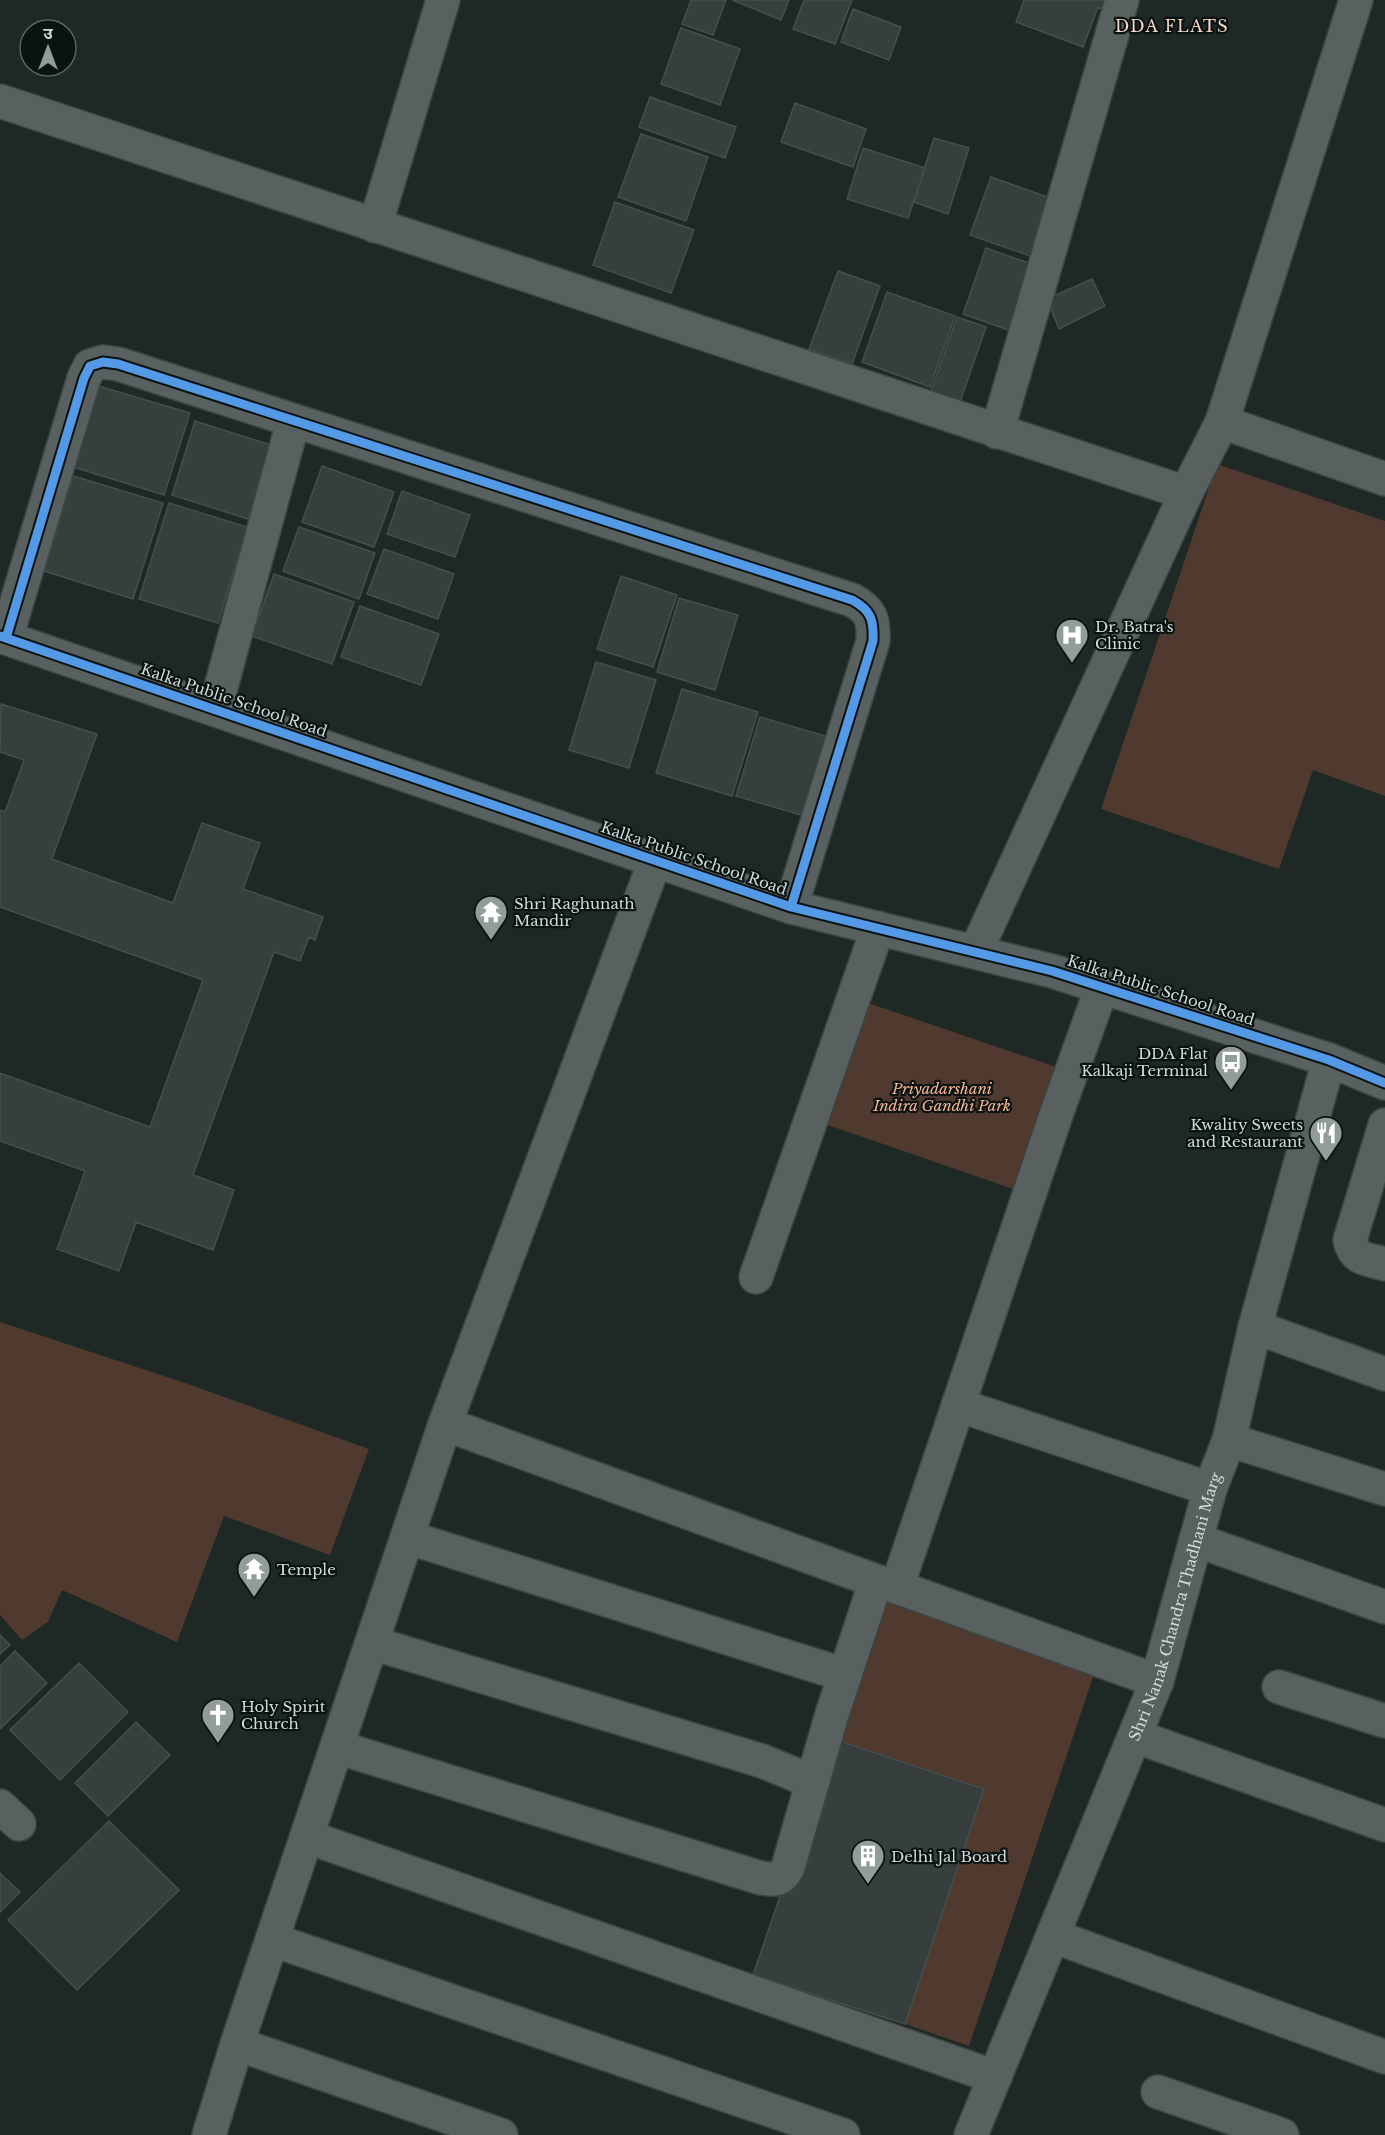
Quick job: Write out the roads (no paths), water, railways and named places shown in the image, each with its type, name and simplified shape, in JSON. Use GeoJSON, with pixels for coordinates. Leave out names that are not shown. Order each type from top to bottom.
{"type":"FeatureCollection","features":[{"type":"Feature","properties":{"kind":"street"},"geometry":{"type":"LineString","coordinates":[[375,226],[443,0]]}},
{"type":"Feature","properties":{"kind":"street"},"geometry":{"type":"LineString","coordinates":[[997,432],[1122,0]]}},
{"type":"Feature","properties":{"kind":"street"},"geometry":{"type":"LineString","coordinates":[[976,951],[1186,493],[1222,422],[1356,0]]}},
{"type":"Feature","properties":{"kind":"street"},"geometry":{"type":"LineString","coordinates":[[0,101],[1186,493]]}},
{"type":"Feature","properties":{"kind":"street"},"geometry":{"type":"LineString","coordinates":[[3,637],[84,378],[90,366],[103,362],[118,364],[852,600],[865,607],[873,624],[873,641],[791,907]]}},
{"type":"Feature","properties":{"kind":"street"},"geometry":{"type":"LineString","coordinates":[[215,709],[293,422]]}},
{"type":"Feature","properties":{"kind":"street"},"geometry":{"type":"LineString","coordinates":[[1222,422],[1385,479]]}},
{"type":"Feature","properties":{"kind":"street","name":"Kalka Public School Road"},"geometry":{"type":"LineString","coordinates":[[3,637],[791,907],[1052,971],[1329,1060],[1385,1083]]}},
{"type":"Feature","properties":{"kind":"street"},"geometry":{"type":"LineString","coordinates":[[209,2135],[237,2044],[445,1424],[655,861]]}},
{"type":"Feature","properties":{"kind":"street"},"geometry":{"type":"LineString","coordinates":[[756,1278],[878,928]]}},
{"type":"Feature","properties":{"kind":"street"},"geometry":{"type":"LineString","coordinates":[[337,1747],[761,1878],[776,1880],[783,1876],[788,1867],[845,1675],[887,1584],[958,1405],[1056,1114],[1102,987]]}},
{"type":"Feature","properties":{"kind":"street","name":"Shri Nanak Chandra Thadhani Marg"},"geometry":{"type":"LineString","coordinates":[[971,2135],[1157,1681],[1210,1489],[1229,1440],[1255,1327],[1329,1060]]}},
{"type":"Feature","properties":{"kind":"street"},"geometry":{"type":"LineString","coordinates":[[1385,1125],[1350,1240],[1352,1250],[1361,1258],[1385,1264]]}},
{"type":"Feature","properties":{"kind":"street"},"geometry":{"type":"LineString","coordinates":[[1255,1327],[1385,1374]]}},
{"type":"Feature","properties":{"kind":"street"},"geometry":{"type":"LineString","coordinates":[[958,1405],[1210,1489]]}},
{"type":"Feature","properties":{"kind":"street"},"geometry":{"type":"LineString","coordinates":[[445,1424],[1157,1681]]}},
{"type":"Feature","properties":{"kind":"street"},"geometry":{"type":"LineString","coordinates":[[1229,1440],[1385,1489]]}},
{"type":"Feature","properties":{"kind":"street"},"geometry":{"type":"LineString","coordinates":[[408,1537],[845,1675]]}},
{"type":"Feature","properties":{"kind":"street"},"geometry":{"type":"LineString","coordinates":[[1196,1540],[1385,1606]]}},
{"type":"Feature","properties":{"kind":"street"},"geometry":{"type":"LineString","coordinates":[[372,1643],[762,1761],[813,1782]]}},
{"type":"Feature","properties":{"kind":"street"},"geometry":{"type":"LineString","coordinates":[[1279,1687],[1385,1721]]}},
{"type":"Feature","properties":{"kind":"street"},"geometry":{"type":"LineString","coordinates":[[1135,1736],[1385,1825]]}},
{"type":"Feature","properties":{"kind":"street"},"geometry":{"type":"LineString","coordinates":[[308,1836],[995,2077]]}},
{"type":"Feature","properties":{"kind":"street"},"geometry":{"type":"LineString","coordinates":[[1053,1935],[1385,2057]]}},
{"type":"Feature","properties":{"kind":"street"},"geometry":{"type":"LineString","coordinates":[[273,1940],[843,2135]]}},
{"type":"Feature","properties":{"kind":"street"},"geometry":{"type":"LineString","coordinates":[[237,2044],[501,2135]]}},
{"type":"Feature","properties":{"kind":"street"},"geometry":{"type":"LineString","coordinates":[[1158,2092],[1282,2135]]}},
{"type":"Feature","properties":{"kind":"place","name":"Dr. Batra's Clinic"},"geometry":{"type":"Point","coordinates":[1072,664]}},
{"type":"Feature","properties":{"kind":"place","name":"Shri Raghunath Mandir"},"geometry":{"type":"Point","coordinates":[491,941]}},
{"type":"Feature","properties":{"kind":"place","name":"DDA Flat Kalkaji Terminal"},"geometry":{"type":"Point","coordinates":[1231,1091]}},
{"type":"Feature","properties":{"kind":"place","name":"Kwality Sweets and Restaurant"},"geometry":{"type":"Point","coordinates":[1326,1162]}},
{"type":"Feature","properties":{"kind":"place","name":"Temple"},"geometry":{"type":"Point","coordinates":[254,1598]}},
{"type":"Feature","properties":{"kind":"place","name":"Holy Spirit Church"},"geometry":{"type":"Point","coordinates":[218,1744]}},
{"type":"Feature","properties":{"kind":"place","name":"Delhi Jal Board"},"geometry":{"type":"Point","coordinates":[868,1885]}},
{"type":"Feature","properties":{"kind":"district","name":"DDA FLATS"},"geometry":{"type":"Point","coordinates":[1172,26]}},
{"type":"Feature","properties":{"kind":"park label","name":"Priyadarshani Indira Gandhi Park"},"geometry":{"type":"Point","coordinates":[942,1096]}}]}
